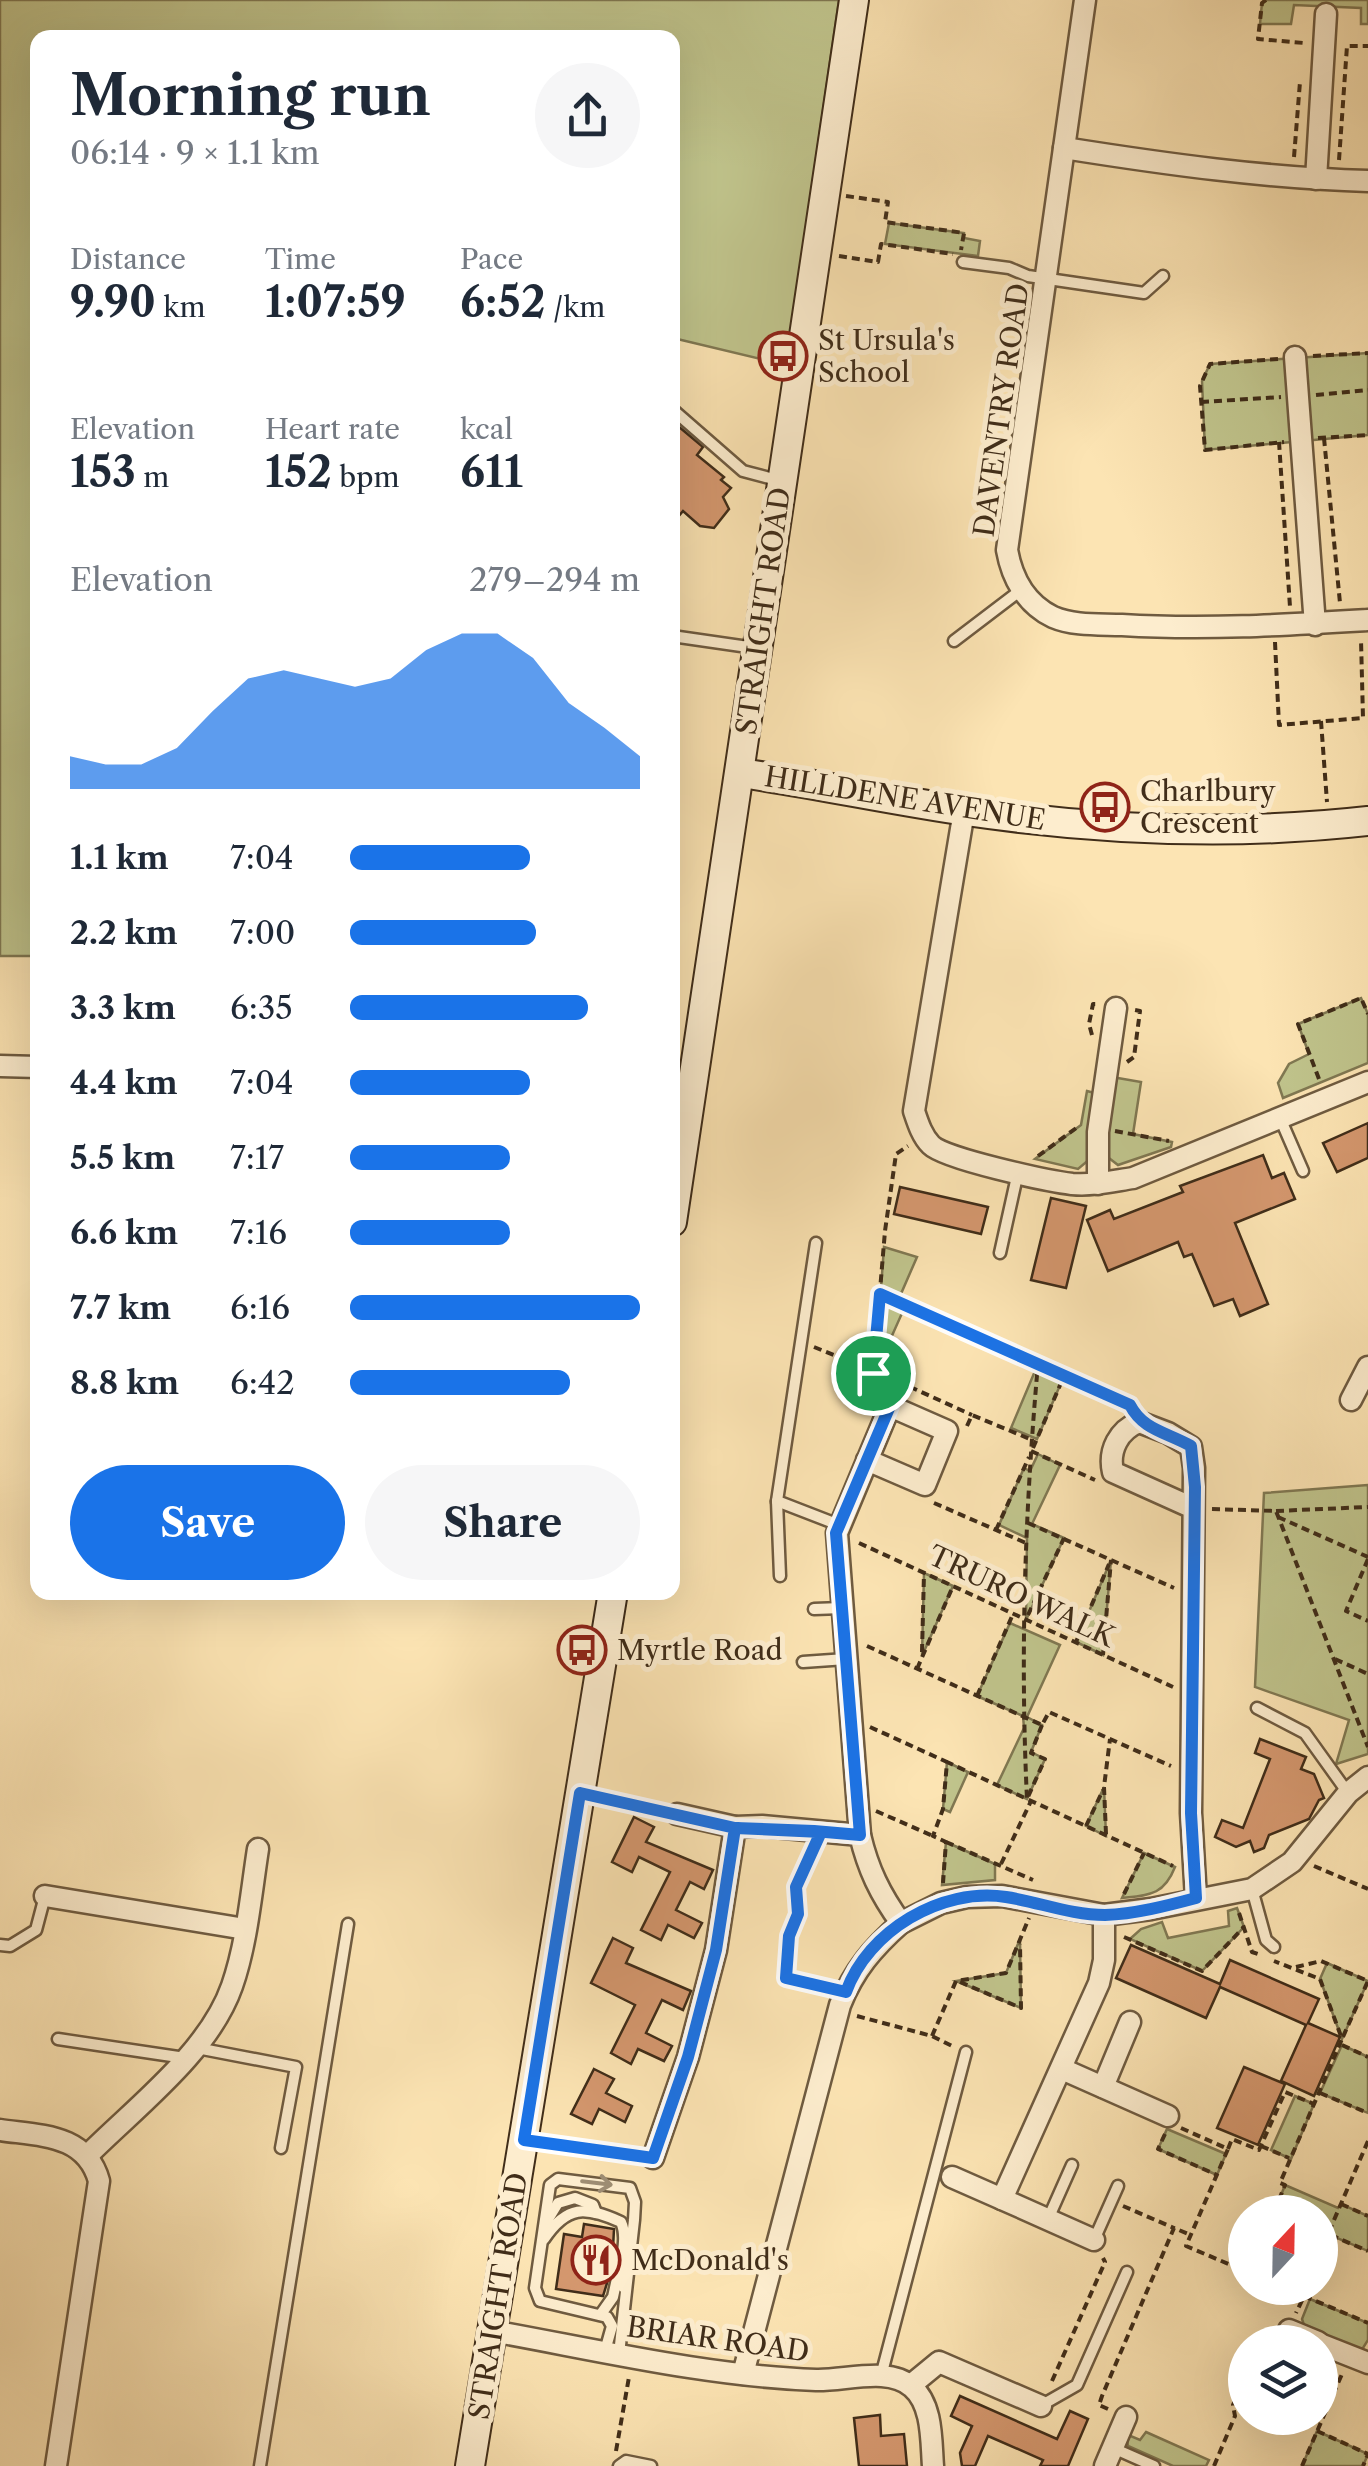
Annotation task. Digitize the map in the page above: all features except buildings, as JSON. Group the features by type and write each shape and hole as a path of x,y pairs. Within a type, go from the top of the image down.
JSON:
{"street":[{"name":"STRAIGHT ROAD","path":"680,1148 741,773 756,648 854,0"},
{"name":"DAVENTRY ROAD","path":"1021,590 1010,572 1007,550 1085,0"},
{"path":"1316,180 1326,14"},
{"path":"1064,148 1172,165 1316,180 1368,181"},
{"path":"1295,358 1316,625"},
{"path":"1021,590 1053,616 1070,622 1170,628 1357,621"},
{"name":"HILLDENE AVENUE","path":"741,773 964,811 1060,822 1161,829 1368,821"},
{"path":"964,811 914,1111 923,1135 934,1148 956,1158 1072,1184 1098,1184 1133,1178 1368,1082"},
{"path":"1098,1184 1098,1132 1116,1008"},
{"path":"0,1066 30,1067"},
{"path":"1351,1400 1368,1367"},
{"path":"867,1460 924,1485 947,1431 890,1406 867,1460 838,1529 860,1835 868,1870 880,1895 901,1923"},
{"path":"1192,1508 1113,1472 1112,1450 1124,1428 1139,1422 1191,1446 1195,1487 1192,1775 1196,1898"},
{"name":"STRAIGHT ROAD","path":"470,2466 611,1600"},
{"path":"743,2374 842,2002 851,1978 870,1950 901,1923 941,1903 1040,1894 1104,1921 1196,1898 1252,1890 1296,1858 1348,1793 1368,1777"},
{"path":"677,1814 735,1828 860,1835"},
{"path":"653,2158 688,2057 716,1950 735,1828"},
{"path":"88,2155 191,2053 232,1988 258,1849"},
{"path":"45,1896 245,1929"},
{"path":"1002,2199 1098,1983 1104,1960 1104,1921"},
{"path":"1103,2087 1130,2022"},
{"path":"1062,2069 1169,2119"},
{"path":"0,2130 73,2142 88,2155 100,2181 56,2466"},
{"path":"952,2177 1094,2240"},
{"name":"BRIAR ROAD","path":"492,2332 743,2374 821,2380 880,2376 911,2385"},
{"path":"932,2466 924,2400 911,2385 939,2362 1041,2406"},
{"path":"1109,2457 1126,2417"}],"lane":[{"path":"963,262 1144,293 1163,276"},
{"path":"680,415 733,464 749,474 782,481"},
{"path":"954,641 1021,590"},
{"path":"680,637 756,648"},
{"path":"1280,1118 1303,1171"},
{"path":"1000,1253 1018,1171"},
{"path":"780,1576 777,1501 816,1242"},
{"path":"777,1501 838,1529"},
{"path":"814,1609 842,1608"},
{"path":"803,1662 846,1659"},
{"path":"1257,1708 1305,1733 1348,1793"},
{"path":"1252,1890 1266,1940 1274,1947"},
{"path":"0,1944 10,1946 36,1930 45,1896"},
{"path":"260,2466 348,1924"},
{"path":"58,2039 296,2067 281,2148"},
{"path":"880,2376 966,2052"},
{"path":"1048,2219 1072,2166"},
{"path":"558,2178 630,2188 634,2202 619,2353 612,2326 602,2314 540,2301 534,2288 550,2185 558,2178"},
{"path":"1094,2240 1118,2186"},
{"path":"535,2279 547,2219 558,2203 576,2198 586,2200 596,2213 622,2222 625,2229 613,2297 602,2314"},
{"path":"1041,2406 1076,2385 1127,2272"},
{"path":"618,2273 624,2291"},
{"path":"1109,2457 1154,2466"},
{"path":"620,2466 626,2460 651,2466"}],"path":[{"path":"1266,0 1262,3 1258,40 1304,42"},
{"path":"1338,180 1346,46 1368,46"},
{"path":"1292,177 1300,80"},
{"path":"816,252 878,262 881,244 961,255 964,233 885,222 888,202 825,192"},
{"path":"1368,353 1210,364 1200,386 1205,450 1368,435"},
{"path":"1279,442 1283,626 1280,725 1364,718 1357,621 1324,438"},
{"path":"1321,722 1328,824"},
{"path":"1326,1099 1298,1024 1361,998 1368,1014"},
{"path":"873,1373 896,1154 923,1135"},
{"path":"880,1294 1130,1405 1139,1422"},
{"path":"801,1342 1032,1440"},
{"path":"1029,1800 1023,1716 1027,1544 1038,1364"},
{"path":"886,1376 877,1396 890,1406"},
{"path":"996,1530 1064,1376"},
{"path":"947,1431 963,1434 972,1415"},
{"path":"1032,1451 1102,1484 1113,1472"},
{"path":"924,1485 924,1499 1027,1544"},
{"path":"1192,1508 1277,1514 1368,1507"},
{"path":"1277,1514 1368,1558 1346,1611 1368,1621"},
{"path":"1277,1514 1368,1747"},
{"path":"1028,1523 1192,1596"},
{"name":"TRURO WALK","path":"838,1529 924,1573 1192,1695"},
{"path":"1026,1620 1064,1538"},
{"path":"1076,1642 1111,1560"},
{"path":"1104,1655 1111,1560"},
{"path":"922,1656 924,1573"},
{"path":"917,1669 953,1586"},
{"path":"978,1696 1013,1614"},
{"path":"844,1636 1042,1725"},
{"path":"1334,1659 1368,1674"},
{"path":"1028,1753 1049,1712 1192,1775"},
{"path":"852,1718 1194,1876"},
{"path":"1106,1836 1104,1788 1110,1739"},
{"path":"1000,1866 1044,1759 1028,1753"},
{"path":"933,1836 943,1809 946,1762"},
{"path":"1086,1826 1104,1788"},
{"path":"580,1793 677,1814"},
{"path":"858,1802 1000,1866 1040,1894 1006,1973 956,1981"},
{"path":"821,1832 796,1887 798,1914 789,1936 786,1978 966,2052"},
{"path":"941,1903 946,1842"},
{"path":"1121,1901 1144,1853"},
{"path":"1296,1858 1368,1889"},
{"path":"1104,1921 1202,1971 1244,1927 1252,1952 1320,1979 1342,2042 1368,2057"},
{"path":"956,1981 1021,2008 1020,1939"},
{"path":"1282,2195 1285,2185 1280,2183 1368,1981 1321,1960 1293,1968"},
{"path":"932,2036 956,1981"},
{"path":"1228,2264 1186,2246 1232,2140 1259,2150 1285,2092 1314,2104"},
{"path":"1320,2093 1368,2114"},
{"path":"1217,2175 1158,2149 1169,2119 1228,2148"},
{"path":"524,2140 653,2158"},
{"path":"1338,2209 1368,2142"},
{"path":"1261,2146 1291,2158"},
{"path":"1112,2201 1191,2234"},
{"path":"1340,2204 1368,2216"},
{"path":"1126,2417 1099,2405 1174,2228"},
{"path":"1338,2238 1368,2251"},
{"path":"1041,2406 1105,2262 1094,2240"},
{"path":"1325,2305 1368,2323"},
{"path":"619,2353 616,2451 620,2466"},
{"path":"1338,2395 1359,2360"},
{"path":"1214,2466 1228,2434"},
{"path":"1302,2466 1314,2435"},
{"path":"1325,2435 1368,2454 1363,2466"}],"green space":[{"path":"0,0 839,0 786,365 680,340 680,30 30,30 30,956 0,956"},
{"path":"1368,0 1368,24 1361,24 1361,8 1294,5 1291,24 1260,24 1262,3"},
{"path":"889,223 964,233 964,238 980,241 978,256 885,244"},
{"path":"1368,353 1368,435 1205,450 1202,381 1210,364"},
{"path":"1361,998 1368,1014 1368,1063 1283,1098 1278,1083 1289,1064 1309,1054 1298,1024"},
{"path":"1112,1077 1141,1082 1133,1134 1172,1142 1171,1147 1118,1165 1105,1155"},
{"path":"1087,1091 1098,1094 1091,1158 1078,1169 1035,1159 1081,1125"},
{"path":"884,1247 917,1257 900,1296 881,1288"},
{"path":"880,1301 903,1311 878,1367 874,1365"},
{"path":"1038,1364 1064,1376 1037,1439 1011,1428"},
{"path":"1038,1454 1060,1465 1032,1524 1064,1538 1026,1620 1027,1538 999,1525 1024,1468 1030,1471"},
{"path":"1368,1485 1368,1754 1336,1764 1349,1720 1255,1687 1264,1493"},
{"path":"1111,1560 1103,1655 1076,1642"},
{"path":"924,1573 953,1586 922,1656"},
{"path":"1010,1623 1060,1645 1027,1717 1042,1725 1031,1752 1045,1759 1027,1799 997,1785 1024,1728 1023,1716 977,1696"},
{"path":"947,1762 968,1772 950,1812 943,1809"},
{"path":"1104,1787 1106,1836 1086,1826"},
{"path":"946,1842 995,1864 995,1880 942,1885"},
{"path":"1144,1853 1175,1867 1171,1876 1155,1892 1122,1898"},
{"path":"1237,1908 1244,1927 1202,1971 1130,1939 1141,1929 1162,1922 1168,1938 1229,1926 1228,1911"},
{"path":"1020,1939 1021,2008 956,1981 1006,1973"},
{"path":"1327,1963 1368,1981 1342,2039 1320,1979"},
{"path":"1342,2045 1368,2057 1368,2113 1320,2093"},
{"path":"1295,2096 1314,2104 1291,2159 1271,2150"},
{"path":"1167,2129 1226,2154 1217,2175 1158,2149"},
{"path":"1285,2185 1308,2195 1281,2195"},
{"path":"1341,2204 1368,2216 1368,2251 1338,2238"},
{"path":"1308,2305 1324,2305 1368,2323 1368,2340 1363,2348 1354,2351 1338,2344 1338,2325 1304,2325 1302,2319"},
{"path":"1146,2432 1209,2460 1206,2466 1173,2466 1128,2446 1126,2434 1140,2440"},
{"path":"1315,2435 1326,2435 1368,2454 1363,2466 1302,2466"}],"place":[{"name":"St Ursula's School","path":"783,356"},
{"name":"Charlbury Crescent","path":"1105,807"},
{"name":"Myrtle Road","path":"582,1650"},
{"name":"McDonald's","path":"596,2260"}],"route":[{"path":"873,1373 880,1294 1130,1405 1139,1422 1191,1446 1195,1487 1191,1813 1196,1898 1104,1915 1002,1896 941,1903 901,1923 870,1950 846,1992 786,1978 789,1936 798,1914 796,1887 821,1832 762,1826 735,1828 580,1793 524,2140 653,2158 688,2057 716,1950 735,1828 762,1826 860,1835 836,1533 890,1406 877,1396 886,1376 873,1373"}]}
